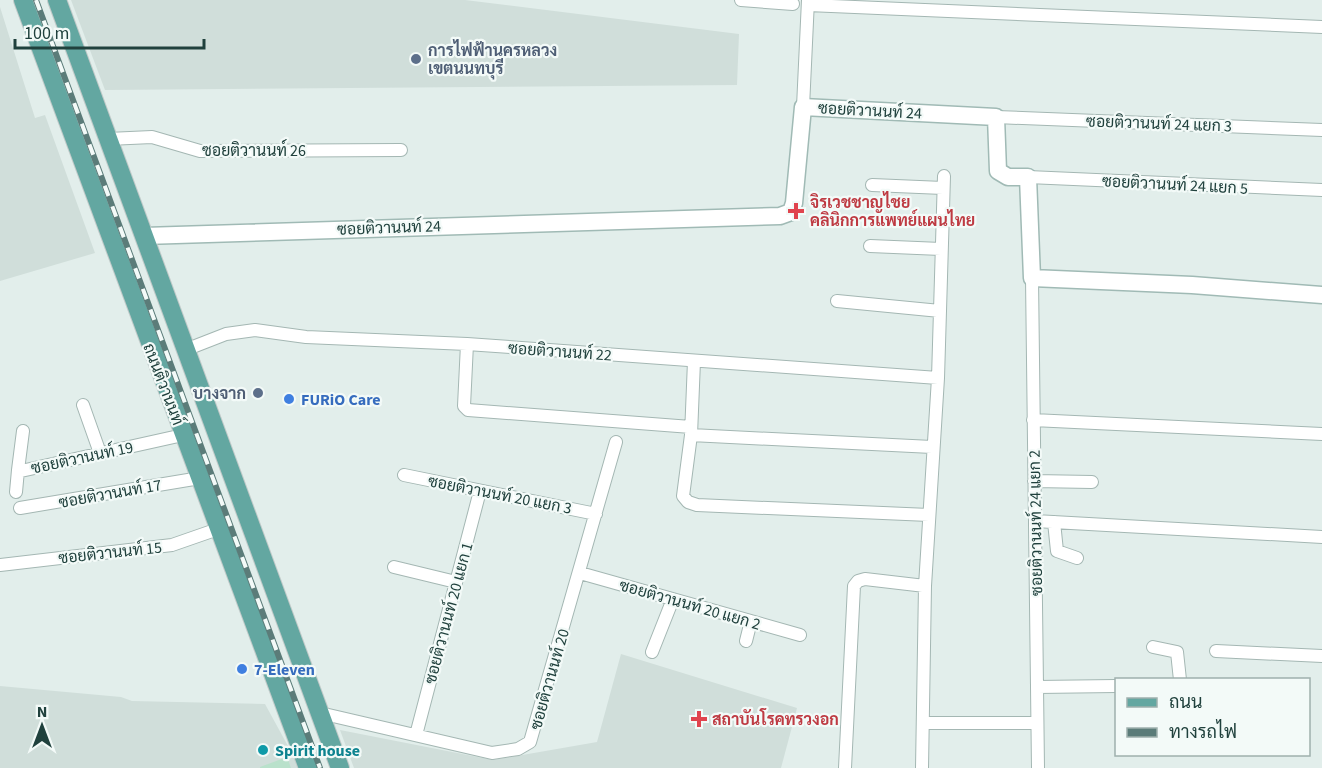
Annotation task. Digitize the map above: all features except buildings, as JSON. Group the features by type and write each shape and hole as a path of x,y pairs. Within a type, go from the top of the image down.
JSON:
{"main road":[{"name":"ถนนติวานนท์","path":"23,0 308,768"},
{"name":"ถนนติวานนท์","path":"60,8 340,768"},
{"path":"33,27 60,8"}],"street":[{"path":"741,0 793,4"},
{"path":"803,107 808,2 1322,27"},
{"name":"ซอยติวานนท์ 24","path":"144,236 780,216 790,212 794,203 803,107 996,117"},
{"path":"996,117 998,171 1008,177 1028,177 1032,278 1192,285 1322,296"},
{"name":"ซอยติวานนท์ 24 แยก 3","path":"996,117 1322,130"},
{"name":"ซอยติวานนท์ 26","path":"108,139 152,137 200,151 401,150"},
{"name":"ซอยติวานนท์ 24 แยก 5","path":"1028,177 1322,190"},
{"path":"872,185 943,182 938,378 925,586 922,768"},
{"path":"870,246 941,249"},
{"name":"ซอยติวานนท์ 24 แยก 2","path":"1032,278 1038,768"},
{"path":"837,301 940,311"},
{"name":"ซอยติวานนท์ 22","path":"185,350 226,334 255,330 306,337 466,344 938,378"},
{"path":"466,344 465,406 468,410 691,431 932,447"},
{"path":"694,361 691,431 683,496 688,502 696,505 928,515"},
{"path":"83,405 100,453"},
{"path":"1033,420 1322,434"},
{"name":"ซอยติวานนท์ 19","path":"23,431 18,470 183,435"},
{"name":"ซอยติวานนท์ 20","path":"320,713 492,753 518,749 530,742 616,442"},
{"path":"16,492 18,470"},
{"name":"ซอยติวานนท์ 20 แยก 3","path":"404,475 596,514"},
{"name":"ซอยติวานนท์ 17","path":"20,508 200,478"},
{"path":"1034,481 1092,482"},
{"name":"ซอยติวานนท์ 20 แยก 1","path":"416,735 480,491"},
{"path":"1035,521 1322,537"},
{"path":"1054,522 1057,551 1077,558"},
{"name":"ซอยติวานนท์ 15","path":"0,565 172,545 218,529"},
{"path":"394,567 456,582"},
{"name":"ซอยติวานนท์ 20 แยก 2","path":"580,573 800,634"},
{"path":"845,768 854,586 858,581 865,579 925,586"},
{"path":"652,652 673,599"},
{"path":"746,641 751,621"},
{"path":"1153,647 1177,652 1180,678"},
{"path":"1216,651 1322,656"},
{"path":"1037,687 1115,686"},
{"path":"924,723 1036,723"}],"shaded area":[{"name":"การไฟฟ้านครหลวง เขตนนทบุรี","path":"71,0 465,0 739,34 737,85 105,90"},
{"path":"0,7 35,118 45,115 95,253 0,281"},
{"name":"สถาบันโรคทรวงอก","path":"621,654 797,708 781,768 354,768 340,730 493,760 597,742"},
{"path":"0,686 121,697 132,701 265,704 300,768 0,768"}],"green space":[{"path":"287,757 291,768 260,768 260,767"}],"railway":[{"path":"36,0 320,768"}],"place":[{"name":"การไฟฟ้านครหลวง เขตนนทบุรี","path":"416,59"},
{"name":"จิรเวชชาญไชย คลินิกการแพทย์แผนไทย","path":"796,211"},
{"name":"บางจาก","path":"258,393"},
{"name":"FURiO Care","path":"289,399"},
{"name":"7-Eleven","path":"242,669"},
{"name":"สถาบันโรคทรวงอก","path":"699,719"},
{"name":"Spirit house","path":"263,750"}]}
